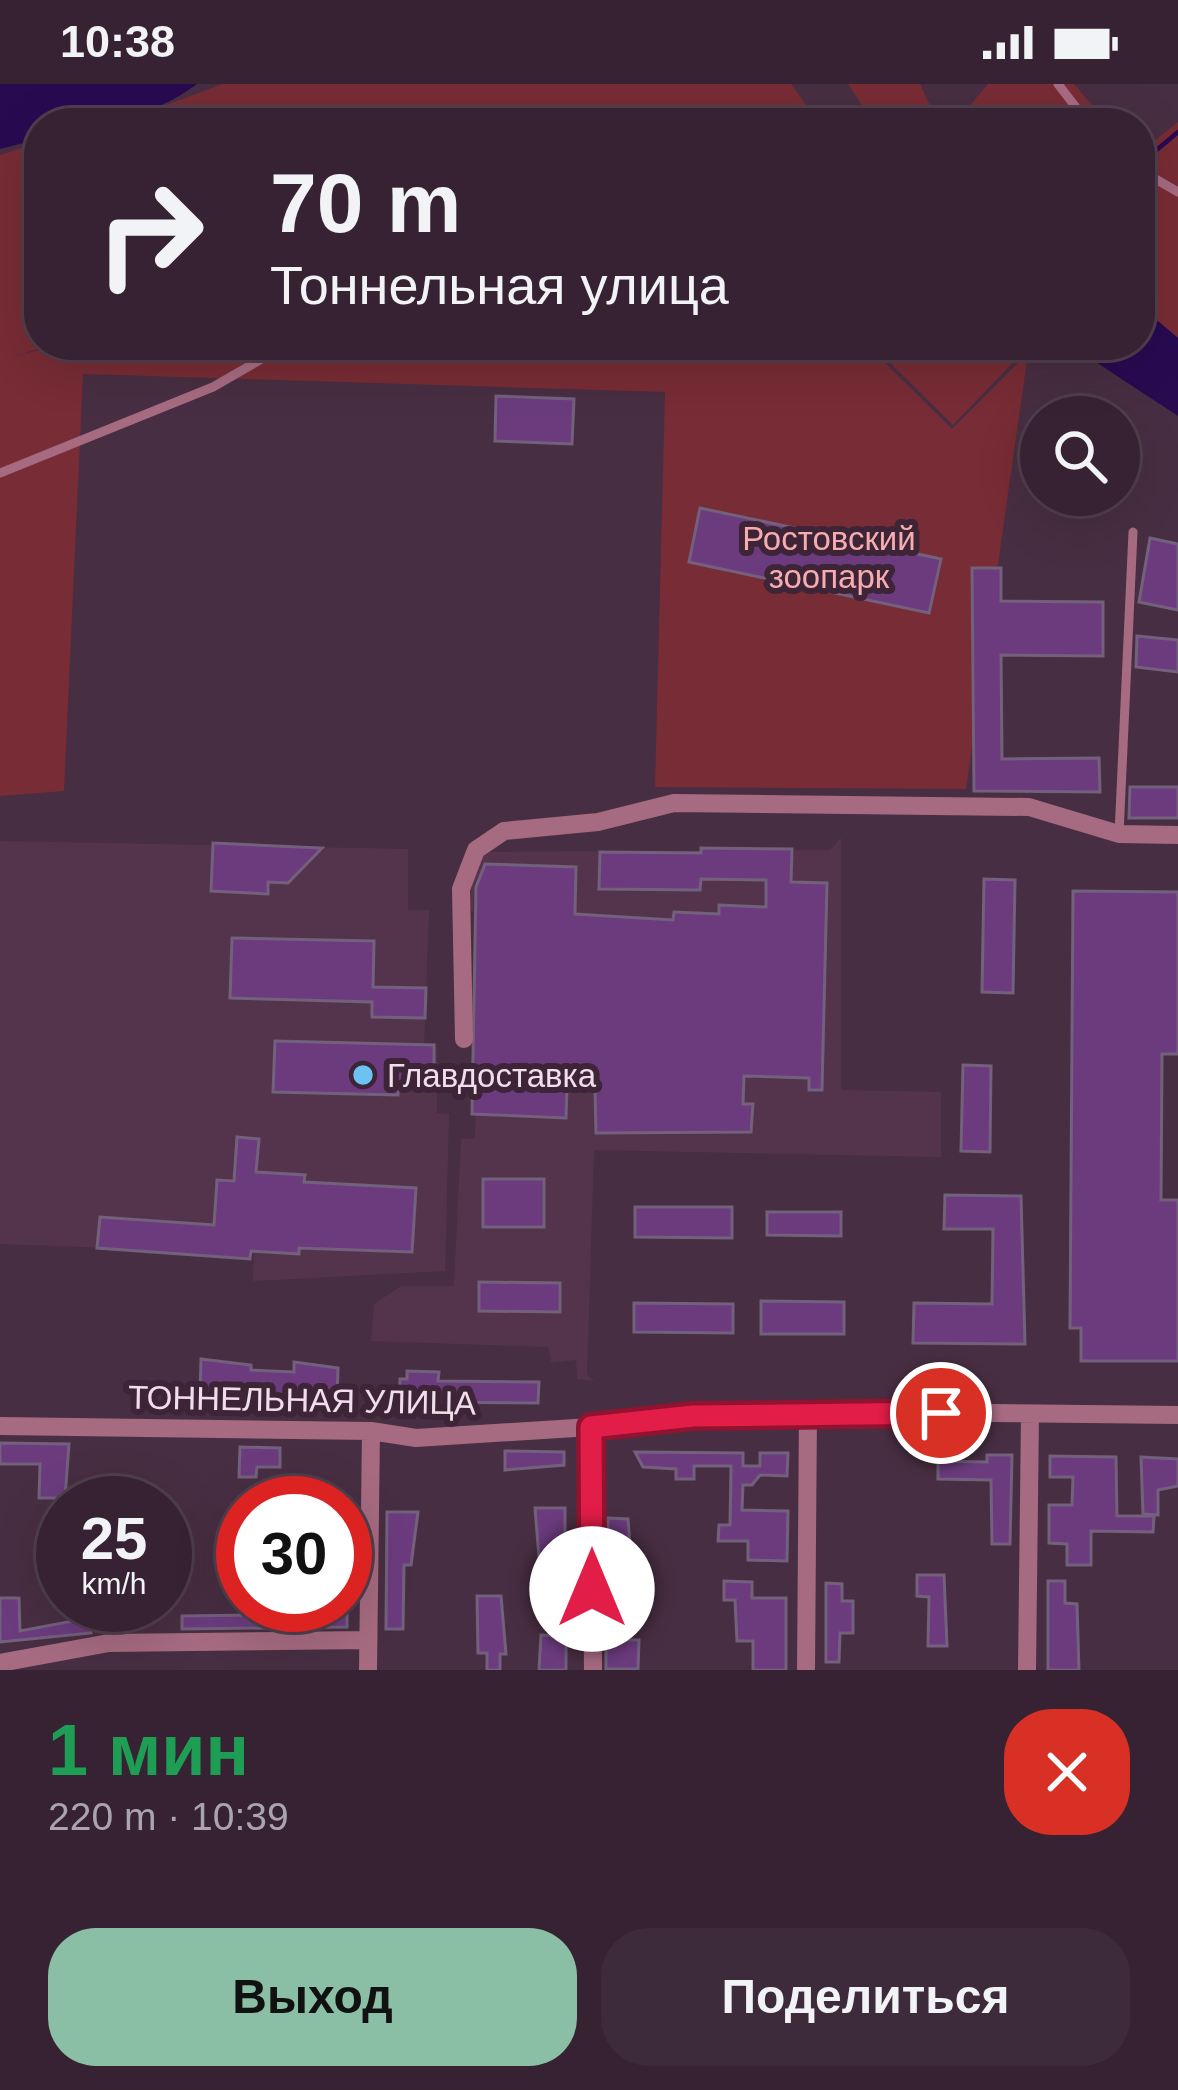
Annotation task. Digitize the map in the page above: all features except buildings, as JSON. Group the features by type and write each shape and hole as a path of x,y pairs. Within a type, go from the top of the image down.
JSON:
{"street":[{"path":"464,1039 461,889 476,850 504,831 598,822 674,803 1029,807 1119,834 1178,835"},
{"path":"806,1670 808,1411"},
{"name":"ТОННЕЛЬНАЯ УЛИЦА","path":"0,1426 371,1431 416,1438 808,1411 1178,1415"},
{"path":"1027,1670 1030,1414"},
{"path":"591,1427 593,1670"},
{"path":"368,1670 371,1431"},
{"path":"0,1663 109,1643 368,1640"}],"lane":[{"path":"1058,84 1076,108"},
{"path":"0,473 213,387 260,360"},
{"path":"1119,834 1133,532"}],"shaded area":[{"path":"0,84 197,84 153,108 24,108 24,143 0,149"},
{"path":"1155,319 1178,338 1178,416 1093,360 1155,360"},
{"path":"841,838 841,1090 941,1092 941,1157 594,1150 587,1374 594,1381 577,1379 576,1360 551,1363 548,1347 371,1341 374,1304 401,1286 454,1286 461,1139 475,1138 480,967 478,913 469,910 474,852 830,850"},
{"path":"0,841 408,849 408,910 429,910 424,1047 437,1047 437,1113 449,1114 445,1271 253,1281 254,1253 0,1244"}],"green space":[{"path":"223,84 791,84 808,108 152,108"},
{"path":"848,84 920,84 931,108 864,108"},
{"path":"988,84 1074,84 1094,108 968,108"},
{"path":"1178,122 1178,338 1155,319 1155,140"},
{"name":"Ростовский зоопарк","path":"24,147 24,353 13,357 24,354 24,360 882,360 952,429 1021,360 1027,360 966,789 655,787 665,392 83,374 64,791 0,796 0,155"},
{"path":"887,360 1015,360 953,425"}],"waterway":[{"path":"1155,151 1178,132"}],"place":[{"name":"Главдоставка","path":"363,1075"}],"route":[{"path":"592,1589 591,1427 654,1418 808,1411 941,1413"}]}
